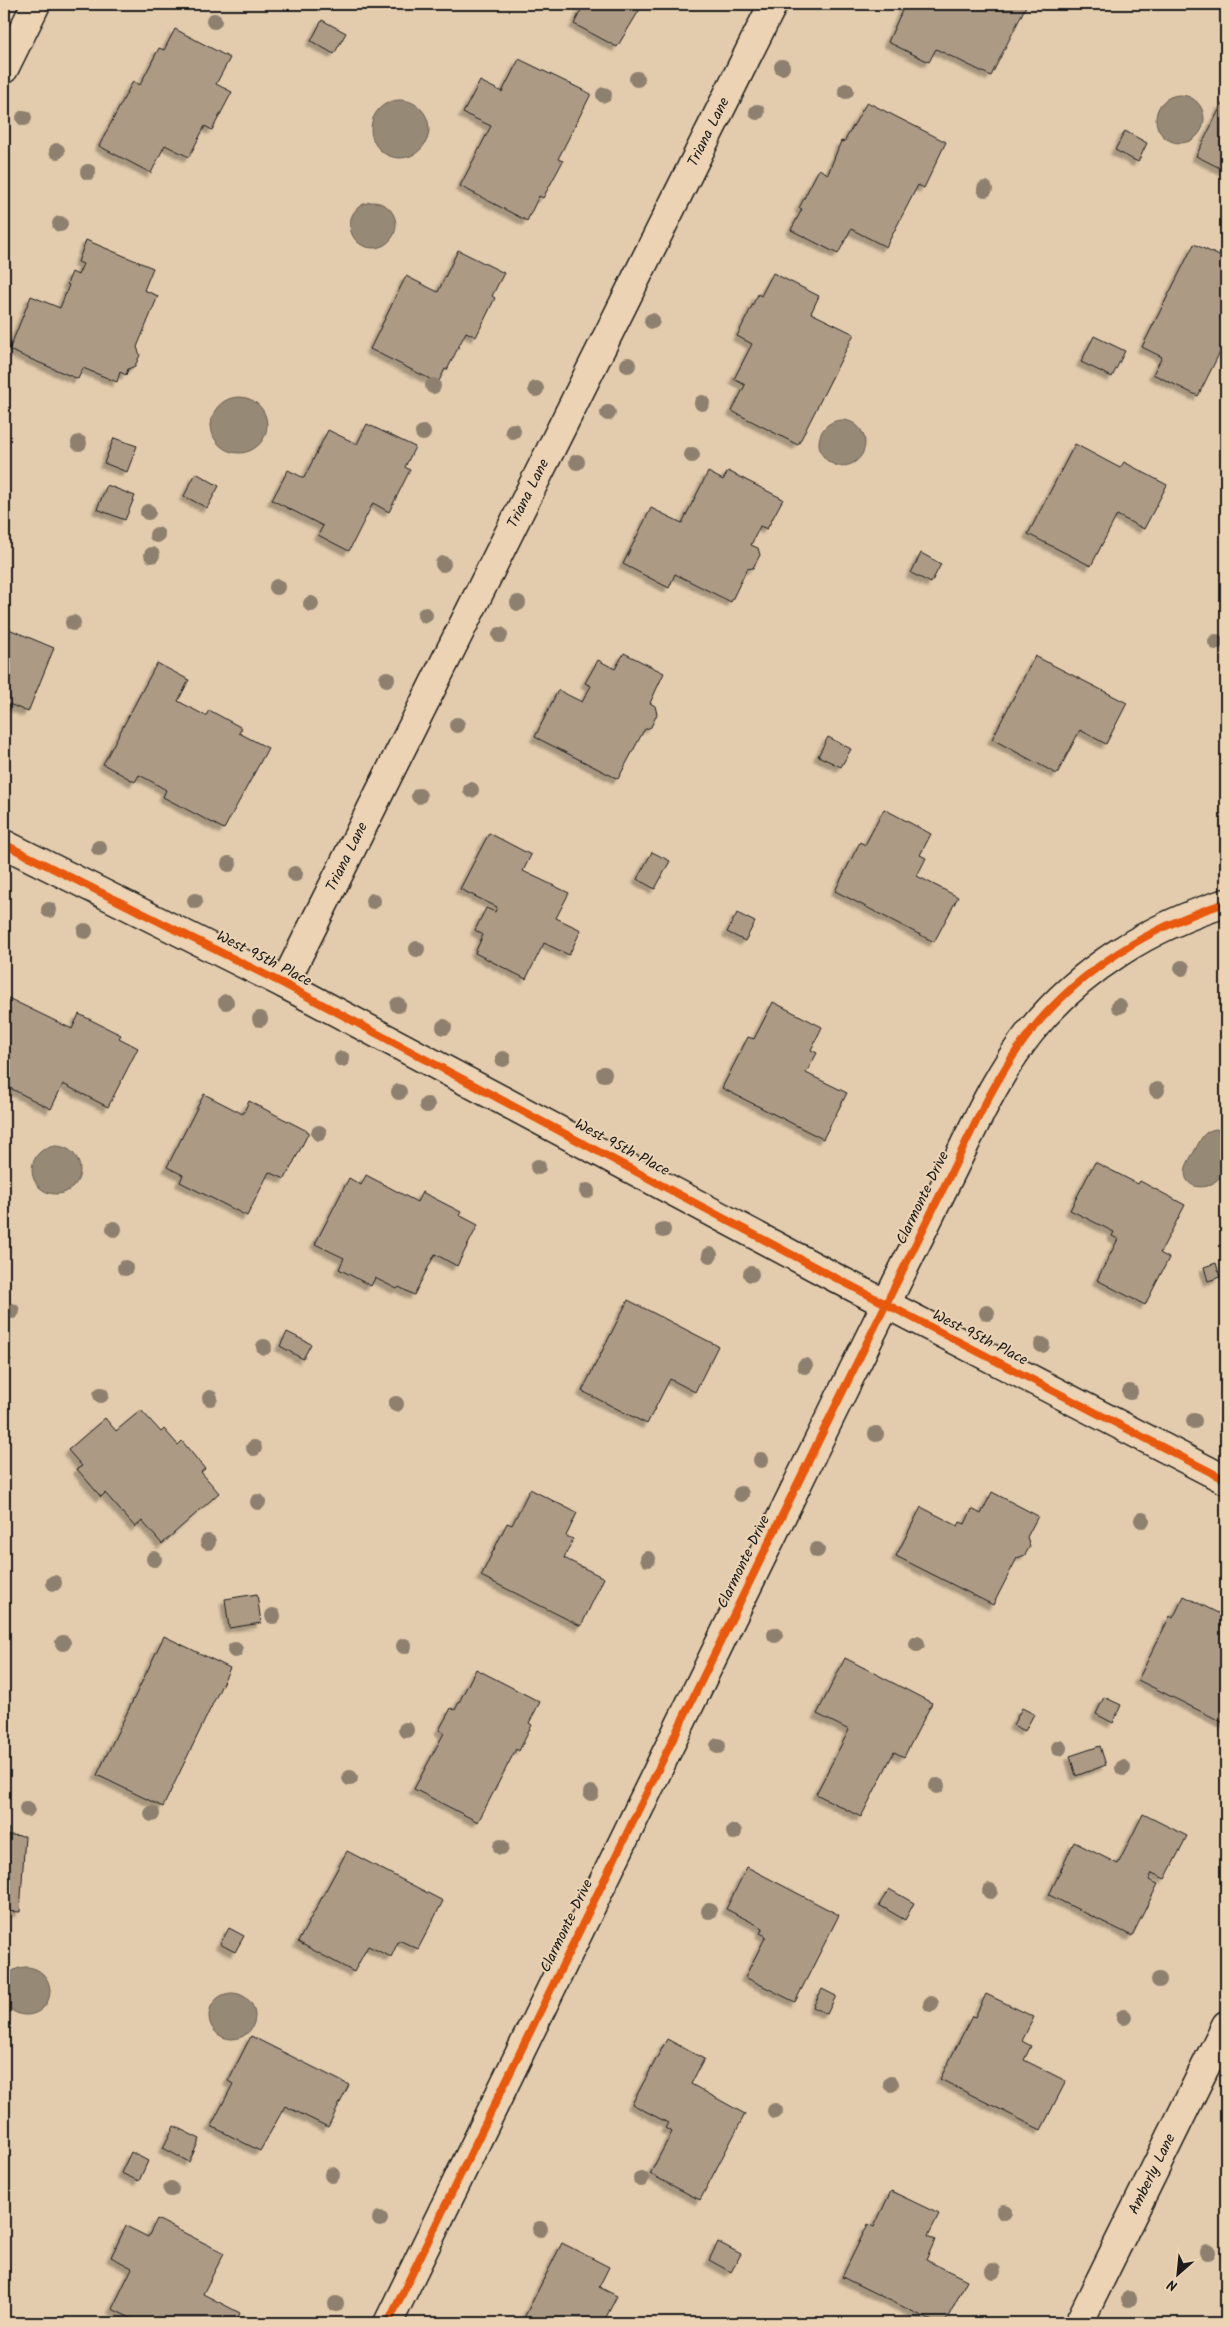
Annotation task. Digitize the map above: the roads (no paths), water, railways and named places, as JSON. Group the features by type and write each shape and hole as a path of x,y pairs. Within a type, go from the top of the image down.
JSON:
{"street":[{"path":"4,69 36,4"},
{"name":"Triana Lane","path":"284,984 773,4"},
{"name":"West 95th Place","path":"4,844 284,984 886,1304 1226,1480"},
{"name":"Clarmonte Drive","path":"388,2323 886,1304 988,1098 1010,1058 1035,1026 1074,987 1106,961 1141,938 1179,920 1226,903"},
{"name":"Amberly Lane","path":"1079,2323 1226,2025"}]}
